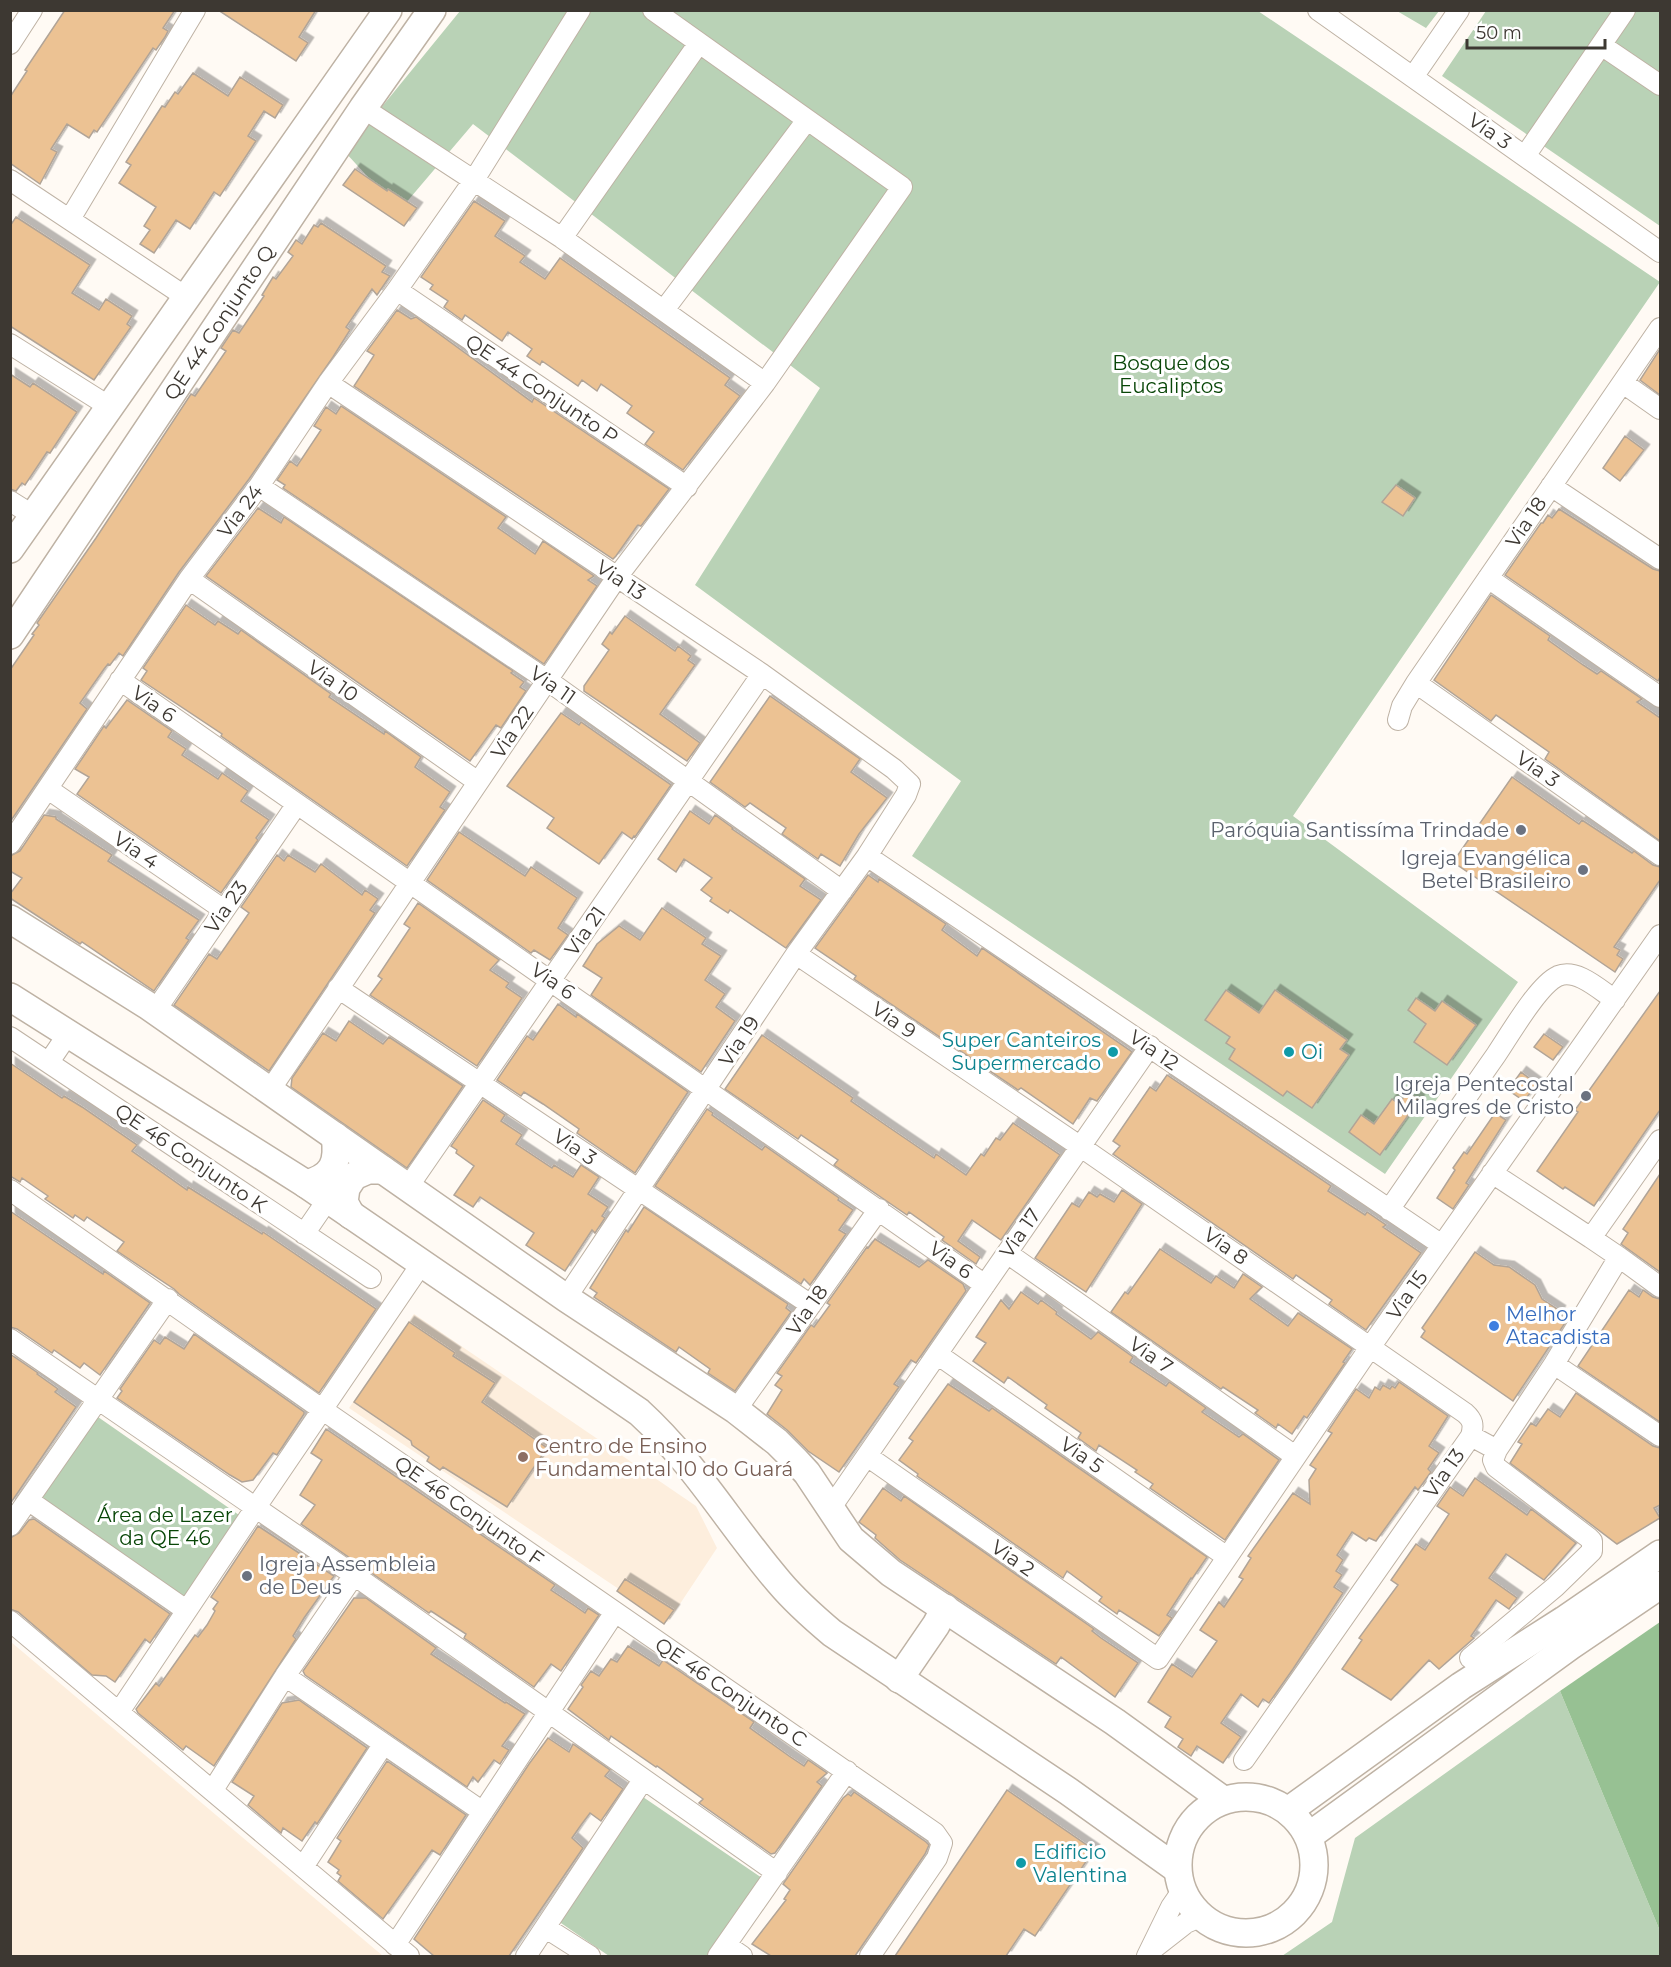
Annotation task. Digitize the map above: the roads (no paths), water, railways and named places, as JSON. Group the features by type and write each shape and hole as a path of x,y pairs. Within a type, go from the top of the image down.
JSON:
{"street":[{"path":"10,44 32,10"},
{"path":"70,219 195,10"},
{"name":"QE 44 Conjunto Q","path":"10,549 388,10"},
{"name":"QE 44 Conjunto Q","path":"10,635 363,108 432,10"},
{"name":"Via 24","path":"10,844 189,579 259,486 328,383 474,180 580,10"},
{"path":"653,10 807,120 664,310"},
{"name":"Via 3","path":"1318,10 1660,252"},
{"path":"1413,77 1459,10"},
{"path":"1525,156 1625,10"},
{"path":"562,238 699,43"},
{"path":"1601,45 1660,85"},
{"path":"363,108 562,238 765,384"},
{"name":"Via 22","path":"270,1090 617,577 765,384 902,187 807,120"},
{"path":"10,180 186,297"},
{"name":"QE 44 Conjunto P","path":"397,290 687,487"},
{"name":"Via 18","path":"1398,720 1402,706 1416,683 1660,328"},
{"path":"10,344 110,407"},
{"name":"Via 13","path":"328,383 762,674 894,769 910,784"},
{"path":"1623,383 1660,409"},
{"name":"Via 11","path":"259,486 547,680 842,891"},
{"path":"1551,486 1660,559"},
{"path":"10,501 34,516"},
{"path":"1488,578 1660,697"},
{"name":"Via 10","path":"189,579 478,782"},
{"name":"Via 21","path":"408,1187 762,674"},
{"name":"Via 6","path":"120,680 985,1285"},
{"name":"Via 3","path":"1416,683 1660,855"},
{"name":"Via 19","path":"566,1298 796,954 867,856 906,795 910,784"},
{"name":"Via 4","path":"48,789 224,910"},
{"name":"Via 23","path":"155,1011 297,804"},
{"name":"Via 12","path":"867,856 1442,1245"},
{"path":"10,919 155,1011 566,1298 736,1410 777,1442 796,1461 807,1473 851,1539 871,1557 891,1573 1115,1722 1223,1800"},
{"name":"Via 15","path":"1158,1659 1371,1346 1660,934"},
{"name":"Via 9","path":"796,954 1080,1147"},
{"path":"1389,1210 1520,1019 1548,982 1567,974 1577,976 1615,1000"},
{"name":"Via 3","path":"338,988 811,1305"},
{"path":"10,997 317,1191 639,1412 665,1436 780,1584 806,1611 832,1633 1068,1791 1180,1880 1202,1916 1215,1926 1237,1933 1260,1932 1281,1924 1298,1909 1310,1889 1314,1867 1310,1836 1288,1811 1264,1798 1243,1796 1223,1800 1204,1811 1189,1827 1180,1847 1180,1880 1171,1907 1149,1954"},
{"path":"49,1062 68,1034"},
{"name":"QE 46 Conjunto K","path":"10,1037 371,1278"},
{"name":"Via 17","path":"830,1509 1150,1046"},
{"path":"304,1234 318,1181 329,1174 335,1163 337,1150 335,1136"},
{"path":"1591,1238 1660,1140"},
{"name":"Via 8","path":"1080,1147 1371,1346 1471,1419 1473,1426 1471,1436"},
{"path":"351,1215 344,1202 346,1188 354,1176 368,1170 383,1170"},
{"path":"1492,1173 1591,1238 1660,1287"},
{"name":"QE 46 Conjunto F","path":"10,1190 615,1612"},
{"name":"Via 18","path":"736,1410 879,1209"},
{"name":"Via 7","path":"1007,1253 1295,1456"},
{"name":"Via 13","path":"1244,1760 1471,1436 1497,1450 1554,1364 1619,1257"},
{"path":"119,1712 423,1263"},
{"path":"10,1526 168,1299"},
{"path":"10,1339 354,1575 777,1873"},
{"name":"Via 5","path":"937,1354 1227,1557"},
{"path":"1554,1364 1660,1436"},
{"path":"1470,1658 1555,1587 1592,1551 1592,1541 1589,1538 1496,1467 1493,1460 1497,1450"},
{"name":"Via 2","path":"867,1456 1158,1659"},
{"path":"28,1500 186,1610"},
{"path":"1288,1811 1461,1686 1564,1620 1660,1554"},
{"path":"213,1790 285,1676 354,1575"},
{"path":"1310,1836 1570,1646 1660,1585"},
{"path":"899,1679 945,1608"},
{"path":"10,1621 402,1951 483,1812 615,1612"},
{"name":"QE 46 Conjunto C","path":"615,1612 935,1833 942,1844 933,1865 870,1956"},
{"path":"285,1676 483,1812"},
{"path":"303,1867 383,1745"},
{"path":"742,1956 722,1951 847,1771"},
{"path":"526,1956 643,1780"},
{"path":"1149,1954 1186,1923 1202,1916"},
{"path":"546,1928 590,1956"}],"place":[{"name":"Paróquia Santissíma Trindade","path":"1521,830"},
{"name":"Igreja Evangélica Betel Brasileiro","path":"1583,870"},
{"name":"Super Canteiros Supermercado","path":"1113,1052"},
{"name":"Oi","path":"1289,1052"},
{"name":"Igreja Pentecostal Milagres de Cristo","path":"1586,1096"},
{"name":"Melhor Atacadista","path":"1494,1326"},
{"name":"Centro de Ensino Fundamental 10 do Guará","path":"523,1457"},
{"name":"Igreja Assembleia de Deus","path":"247,1576"},
{"name":"Edificio Valentina","path":"1021,1863"}],"park label":[{"name":"Bosque dos Eucaliptos","path":"1171,374"},
{"name":"Área de Lazer da QE 46","path":"165,1526"}]}
